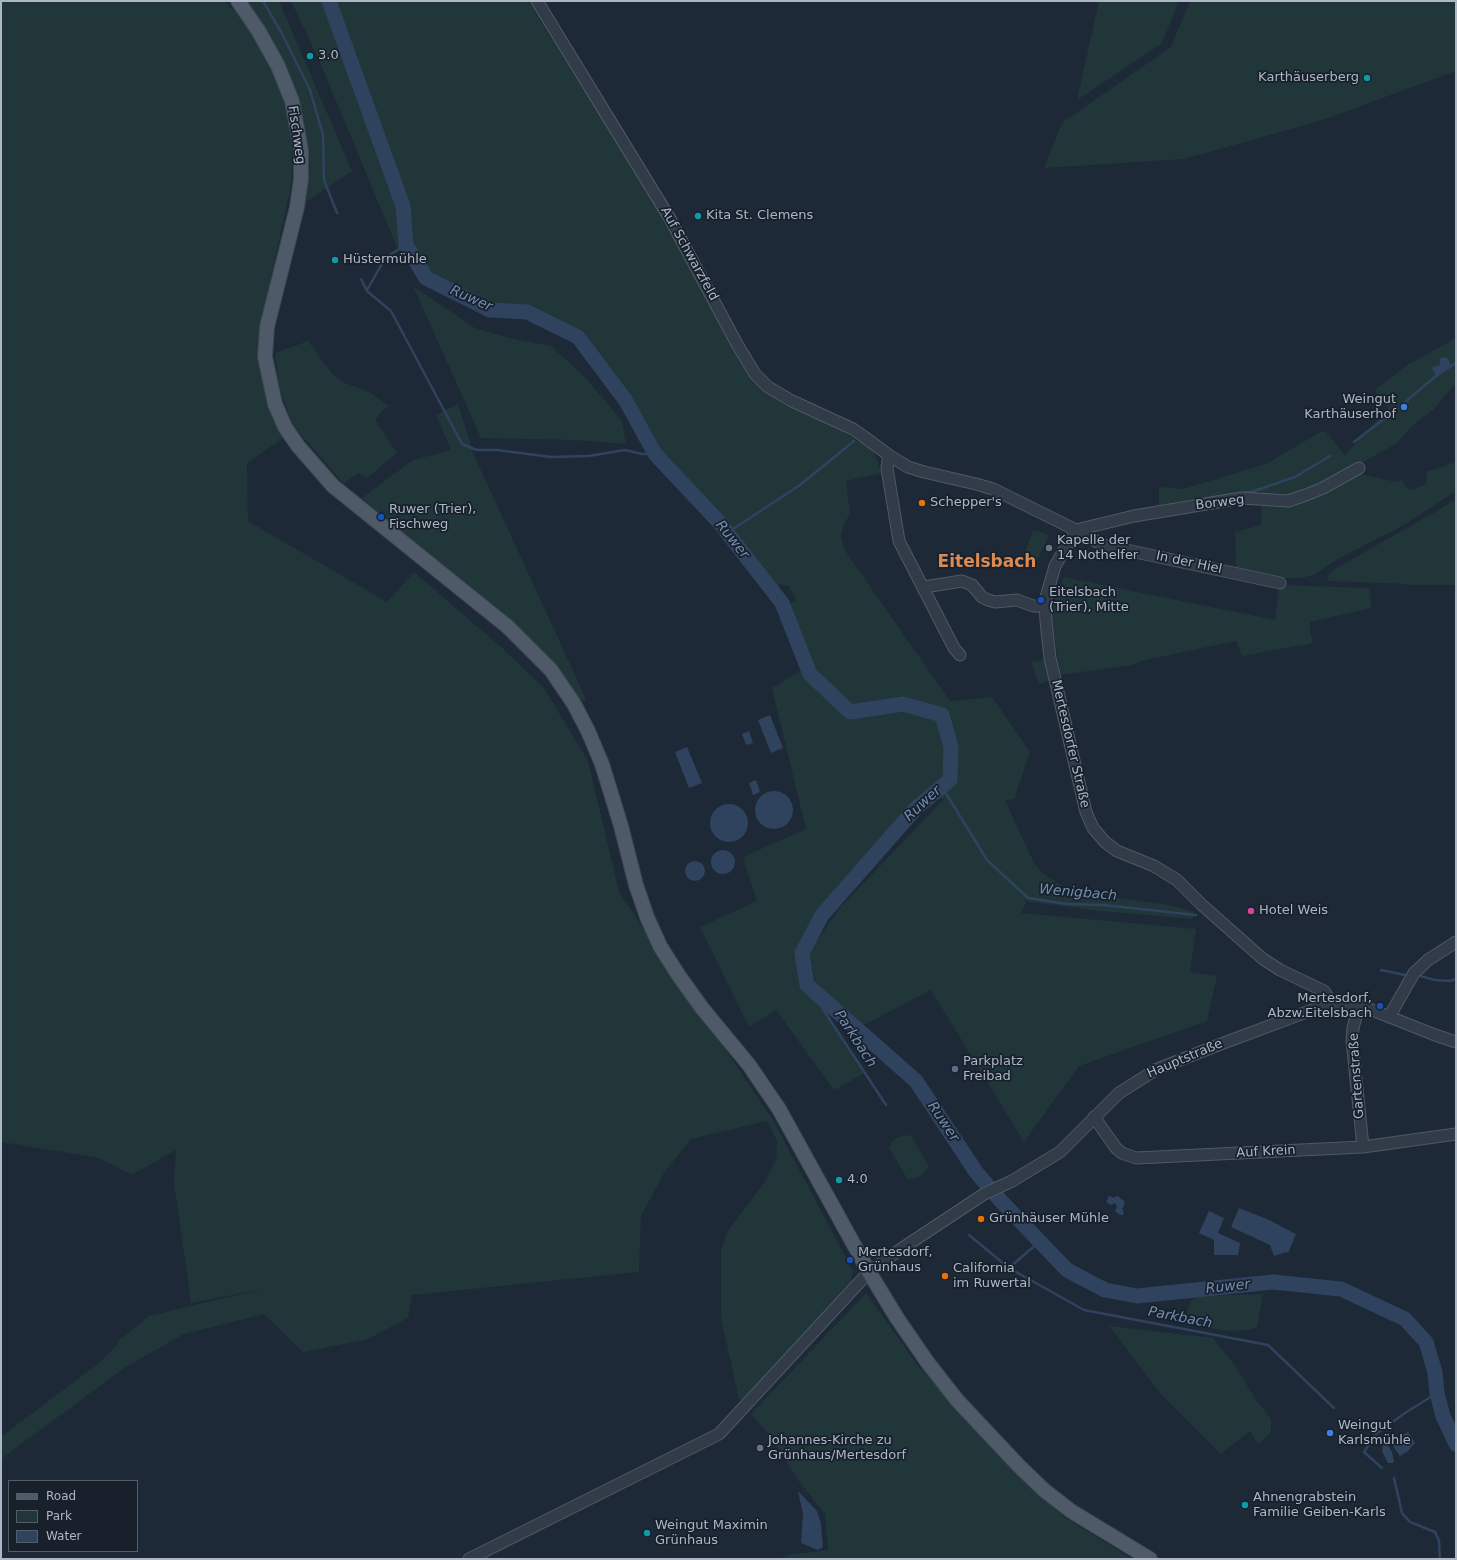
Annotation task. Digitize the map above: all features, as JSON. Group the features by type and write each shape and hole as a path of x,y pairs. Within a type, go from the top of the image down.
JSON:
{"main road":[{"name":"Fischweg","path":"238,1 258,30 278,66 292,101 301,150 301,179 297,207 273,303 268,327 265,357 275,404 285,427 298,446 333,486 508,627 551,670 574,704 588,731 602,764 621,826 636,885 647,917 660,946 702,1008 749,1065 779,1109 869,1272 897,1318 928,1363 972,1417 1044,1490 1071,1511 1150,1559"}],"street":[{"name":"Auf Schwarzfeld","path":"537,1 669,217 737,344 755,374 768,387 777,393 853,429 900,463 920,471 988,488 1076,530"},
{"path":"890,456 888,460 888,472 899,540 954,648 960,655"},
{"name":"Borweg","path":"1076,530 1134,516 1242,498 1288,501 1324,488 1359,468"},
{"name":"In der Hiel","path":"1076,530 1103,544 1280,583"},
{"name":"Mertesdorfer Straße","path":"1076,530 1054,566 1045,606 1050,658 1083,802 1093,828 1105,842 1117,851 1154,866 1170,875 1187,888 1202,905 1269,963 1324,991 1331,1005"},
{"path":"924,587 962,581 972,585 982,597 988,600 995,602 1016,600 1033,606 1045,606"},
{"path":"1390,1017 1414,972 1428,960 1456,942"},
{"name":"Hauptstraße","path":"469,1559 719,1434 869,1272 984,1194 1060,1152 1119,1094 1157,1070 1221,1044 1318,1008 1341,1004 1359,1006 1456,1042"},
{"name":"Gartenstraße","path":"1359,1006 1353,1028 1352,1040 1363,1148"},
{"name":"Auf Krein","path":"1094,1117 1116,1148 1122,1153 1136,1158 1363,1148 1456,1134"}],"green space":[{"path":"1,1 224,1 239,15 257,40 279,83 289,121 293,154 291,186 268,291 261,335 289,434 247,463 248,521 387,602 414,572 501,647 544,688 588,761 619,892 773,1120 853,1271 851,1283 745,1399 739,1399 721,1318 721,1249 728,1231 764,1183 776,1160 777,1141 767,1121 691,1139 664,1173 641,1216 639,1272 412,1295 408,1318 368,1339 303,1352 264,1314 184,1334 124,1368 1,1459 1,1437 98,1364 118,1344 116,1343 149,1316 263,1289 191,1303 174,1182 176,1150 132,1175 99,1158 1,1142"},
{"path":"247,1 279,1 352,171 306,202 310,166 302,112 289,78 265,31"},
{"path":"291,1 528,1 662,215 745,366 757,384 785,404 832,425 873,450 882,473 846,481 850,514 844,524 841,536 844,549 950,701 992,697 1030,752 1014,799 1005,800 1033,861 1041,872 1071,892 1169,905 1194,912 1193,919 1101,911 1030,902 1024,899 1026,903 1021,913 1196,929 1190,972 1217,976 1207,1021 1079,1066 1024,1142 931,990 860,1027 816,986 809,952 840,908 944,799 930,796 916,808 822,915 802,953 807,985 865,1073 834,1090 776,1010 749,1027 700,927 757,901 743,857 806,829 772,688 807,667 784,607 796,600 789,586 779,584 773,591 727,532 655,454 626,401 578,337 527,312 490,310 426,278 407,245 398,250 319,60"},
{"path":"1099,1 1179,1 1162,43 1077,100"},
{"path":"1190,1 1456,1 1456,71 1323,120 1184,159 1044,168 1062,123 1171,47"},
{"path":"413,286 475,328 509,338 551,346 584,376 622,421 626,444 574,440 481,438"},
{"path":"1456,338 1456,383 1433,410 1415,423 1396,444 1328,481 1292,495 1259,493 1245,494 1159,508 1159,487 1183,489 1266,464 1322,431 1326,432 1345,455 1388,408 1375,390 1407,365"},
{"path":"308,341 333,375 345,383 370,392 389,406 382,411 375,420 397,453 367,478 358,473 344,484 292,424 279,386 275,353"},
{"path":"458,404 474,455 586,699 585,702 575,695 462,586 362,498 413,460 451,450 436,415"},
{"path":"1456,462 1456,491 1404,525 1336,560 1314,575 1301,578 1280,578 1236,567 1235,532 1261,525 1262,504 1345,481 1361,474 1396,482 1402,480 1407,489 1412,490 1426,484 1426,472"},
{"path":"1456,499 1456,585 1406,585 1407,584 1329,581 1327,576 1333,570"},
{"path":"1033,530 1049,535 1036,563 1022,560"},
{"path":"1064,577 1275,620 1279,585 1370,588 1371,608 1310,622 1313,643 1242,656 1236,641 1141,661 1133,665 1060,675 1051,610"},
{"path":"1045,660 1049,681 1039,684 1031,662"},
{"path":"905,1135 911,1136 929,1166 921,1176 908,1180 889,1148 891,1142"},
{"path":"866,1293 919,1367 1033,1488 1064,1517 1132,1559 780,1559 787,1555 828,1550 825,1514 800,1483 771,1437 751,1414"},
{"path":"1263,1294 1257,1327 1248,1330 1226,1331 1191,1324 1188,1317 1187,1312 1191,1301 1200,1296"},
{"path":"1109,1326 1213,1338 1236,1367 1256,1400 1271,1419 1271,1432 1258,1444 1250,1431 1221,1454 1160,1393"}],"water":[{"path":"1443,357 1448,358 1451,366 1436,376 1432,369 1433,367 1440,365 1440,359"},
{"path":"770,715 783,748 771,753 758,720"},
{"path":"749,731 753,743 746,745 742,734"},
{"path":"687,747 702,783 689,788 675,752"},
{"path":"756,780 760,792 753,795 749,783"},
{"path":"770,791 778,791 788,796 792,803 792,817 788,824 778,829 770,829 760,824 758,821 755,814 755,806 760,796 763,794"},
{"path":"725,804 733,804 743,809 747,816 747,830 743,837 733,842 725,842 715,837 713,834 710,827 710,819 715,809 718,807"},
{"path":"723,850 732,853 735,862 732,871 723,874 714,871 711,862 714,853"},
{"path":"695,861 702,864 705,871 702,878 695,881 688,878 685,871 688,864"},
{"path":"1109,1196 1114,1198 1116,1196 1119,1197 1124,1201 1125,1203 1122,1209 1124,1212 1123,1215 1120,1215 1115,1211 1117,1207 1115,1203 1111,1205 1106,1202"},
{"path":"1239,1208 1267,1219 1296,1234 1288,1253 1286,1252 1274,1256 1270,1245 1231,1227"},
{"path":"1209,1211 1224,1218 1218,1233 1240,1243 1238,1255 1214,1255 1214,1240 1199,1233"},
{"path":"1408,1432 1415,1443 1407,1452 1400,1456 1391,1443 1393,1440"},
{"path":"1386,1443 1392,1452 1394,1462 1392,1463 1388,1463 1382,1451 1383,1444"},
{"path":"798,1491 817,1511 821,1524 823,1547 818,1550 801,1543 803,1514"}],"waterway":[{"path":"263,1 281,32 310,90 323,135 324,180 337,213"},
{"name":"Ruwer","path":"329,1 403,206 406,245 426,278 490,310 527,312 578,337 626,401 655,454 719,522 782,603 810,674 850,712 903,704 942,715 951,747 950,780 916,808 822,915 802,953 807,985 916,1081 976,1172 1001,1201 1067,1270 1105,1290 1137,1296 1273,1282 1341,1289 1405,1319 1426,1342 1435,1372 1437,1393 1443,1416 1456,1444"},
{"path":"367,290 386,257 406,245"},
{"path":"361,279 367,291 391,311 462,444 477,450 497,450 551,457 589,456 625,450 642,454 655,454"},
{"path":"1354,442 1397,409 1436,376 1456,363"},
{"path":"727,533 800,485 854,441"},
{"path":"1243,493 1254,491 1295,477 1330,456"},
{"path":"1195,500 1232,494"},
{"name":"Wenigbach","path":"942,787 987,860 1028,898 1067,904 1103,905 1196,915"},
{"name":"Wenigbach","path":"1381,970 1405,975"},
{"name":"Wenigbach","path":"1420,976 1435,980 1450,981 1456,979"},
{"name":"Parkbach","path":"807,985 886,1105"},
{"name":"Parkbach","path":"969,1235 1009,1268 1084,1310 1268,1345 1334,1408"},
{"name":"Parkbach","path":"1009,1268 1039,1242"},
{"name":"Parkbach","path":"1382,1468 1364,1452 1376,1434 1405,1413 1437,1393"},
{"name":"Parkbach","path":"1394,1478 1402,1513 1410,1522 1435,1532 1439,1541 1440,1559"}],"place":[{"name":"3.0","path":"310,56"},
{"name":"Karthäuserberg","path":"1367,78"},
{"name":"Kita St. Clemens","path":"698,216"},
{"name":"Hüstermühle","path":"335,260"},
{"name":"Weingut Karthäuserhof","path":"1404,407"},
{"name":"Schepper's","path":"922,503"},
{"name":"Ruwer (Trier), Fischweg","path":"381,517"},
{"name":"Kapelle der 14 Nothelfer","path":"1049,548"},
{"name":"Eitelsbach (Trier), Mitte","path":"1041,600"},
{"name":"Hotel Weis","path":"1251,911"},
{"name":"Mertesdorf, Abzw.Eitelsbach","path":"1380,1006"},
{"name":"Parkplatz Freibad","path":"955,1069"},
{"name":"4.0","path":"839,1180"},
{"name":"Grünhäuser Mühle","path":"981,1219"},
{"name":"Mertesdorf, Grünhaus","path":"850,1260"},
{"name":"California im Ruwertal","path":"945,1276"},
{"name":"Weingut Karlsmühle","path":"1330,1433"},
{"name":"Johannes-Kirche zu Grünhaus/Mertesdorf","path":"760,1448"},
{"name":"Ahnengrabstein Familie Geiben-Karls","path":"1245,1505"},
{"name":"Weingut Maximin Grünhaus","path":"647,1533"}],"district":[{"name":"Eitelsbach","path":"987,563"}]}
